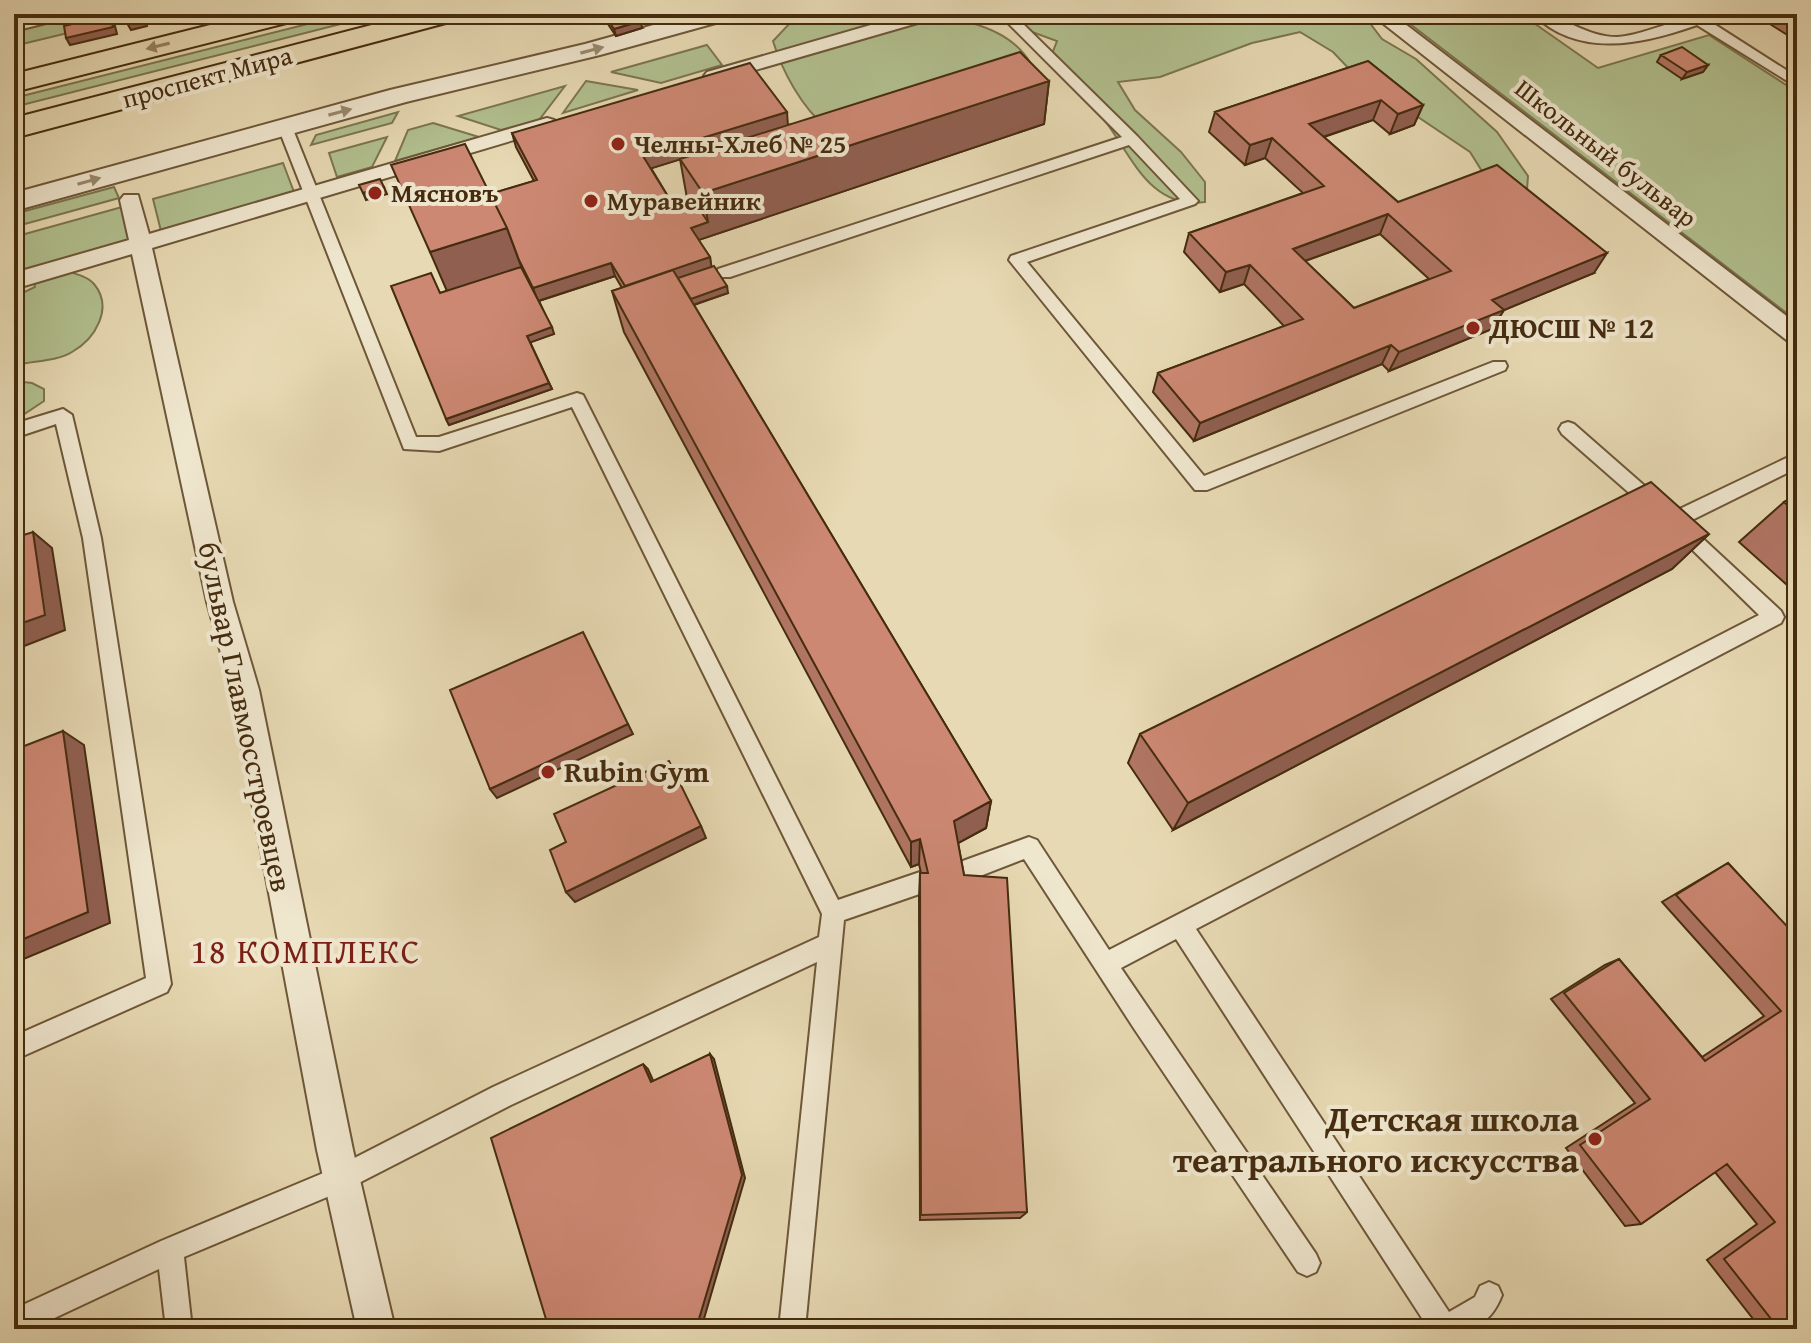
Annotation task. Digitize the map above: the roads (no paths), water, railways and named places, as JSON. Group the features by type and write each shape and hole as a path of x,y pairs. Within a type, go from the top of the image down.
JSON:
{"main road":[{"name":"проспект Мира","path":"14,83 288,14"},
{"name":"проспект Мира","path":"14,128 447,14"}],"street":[{"path":"14,24 53,14"},
{"path":"14,202 285,127 721,14"},
{"path":"694,82 929,14"},
{"name":"Школьный бульвар","path":"1380,14 1797,336"},
{"path":"14,281 567,118"},
{"name":"бульвар Главмосстроевцев","path":"131,200 174,382 220,602 245,690 342,1178 376,1329"}],"lane":[{"path":"1006,14 1190,201 1017,260 1201,485 1499,366"},
{"path":"1540,14 1578,36 1599,41 1644,39 1698,20 1797,83"},
{"path":"285,127 410,444 439,444 577,399 833,913 792,1329"},
{"path":"724,273 1132,139"},
{"path":"14,431 63,415 92,538 159,984 14,1048"},
{"path":"1105,964 1774,617 1568,429"},
{"path":"1672,521 1797,460"},
{"path":"957,874 1029,847 1307,1263"},
{"path":"833,913 923,882"},
{"path":"1180,925 1445,1329 1484,1306 1489,1295"},
{"path":"14,1323 170,1250 342,1178 490,1101 830,944"},
{"path":"170,1250 179,1329"}],"place":[{"name":"Челны-Хлеб № 25","path":"618,144"},
{"name":"Мясновъ","path":"375,193"},
{"name":"Муравейник","path":"591,201"},
{"name":"ДЮСШ № 12","path":"1473,328"},
{"name":"Rubin Gym","path":"548,772"},
{"name":"Детская школа театрального искусства","path":"1595,1139"}],"district":[{"name":"18 КОМПЛЕКС","path":"306,951"}]}
